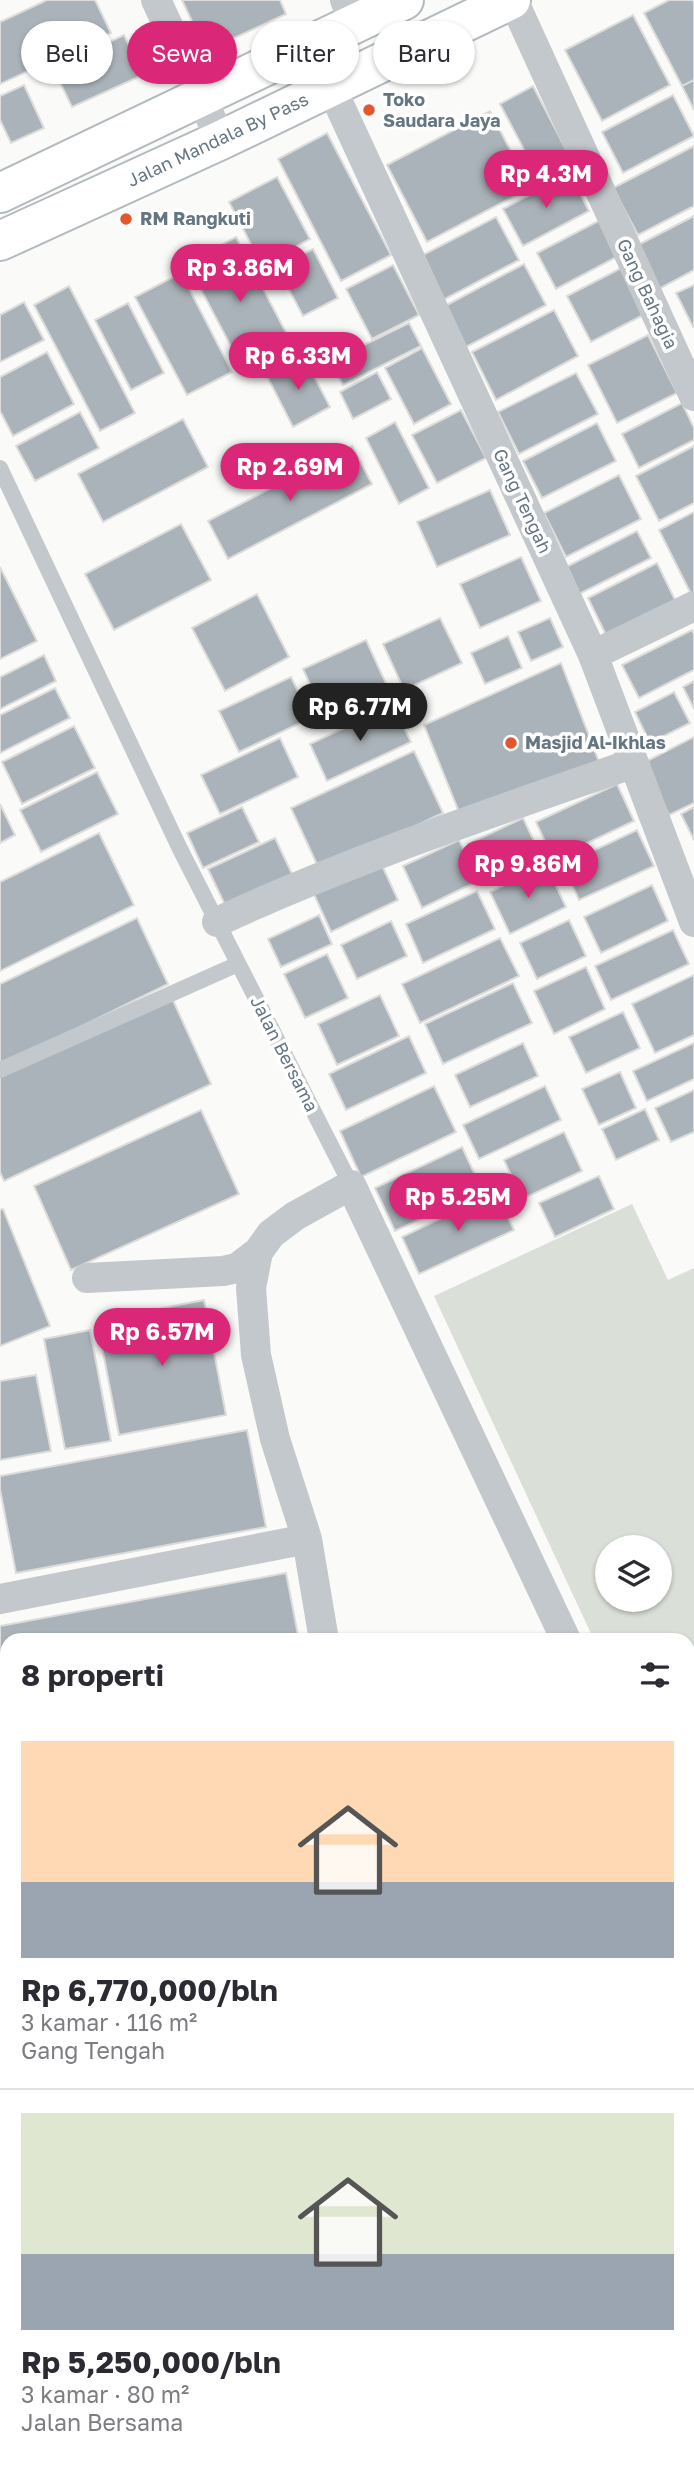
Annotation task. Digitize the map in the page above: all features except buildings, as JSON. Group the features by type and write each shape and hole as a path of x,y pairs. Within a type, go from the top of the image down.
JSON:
{"street":[{"path":"156,0 221,140"},
{"path":"0,192 202,98 350,12 404,0"},
{"name":"Jalan Mandala By Pass","path":"0,241 221,140 512,0"},
{"name":"Gang Bahagia","path":"512,0 694,395"},
{"name":"Gang Tengah","path":"331,87 593,655 694,921"},
{"path":"593,655 694,606"},
{"path":"217,922 283,891 419,838 634,763"},
{"path":"87,1279 237,1268 258,1252 281,1224 351,1185"},
{"name":"Jalan Bersama","path":"351,1185 563,1633"},
{"path":"258,1252 251,1288 257,1355 275,1439 307,1539 323,1633"},
{"path":"0,1599 307,1539"}],"lane":[{"name":"Jalan Bersama","path":"0,468 180,849 351,1185"},
{"path":"0,1070 238,964"}],"shaded area":[{"path":"632,1204 668,1280 694,1268 694,1633 591,1633 434,1296"}],"place":[{"name":"Toko Saudara Jaya","path":"369,110"},
{"name":"RM Rangkuti","path":"126,219"},
{"name":"Masjid Al-Ikhlas","path":"511,743"}]}
